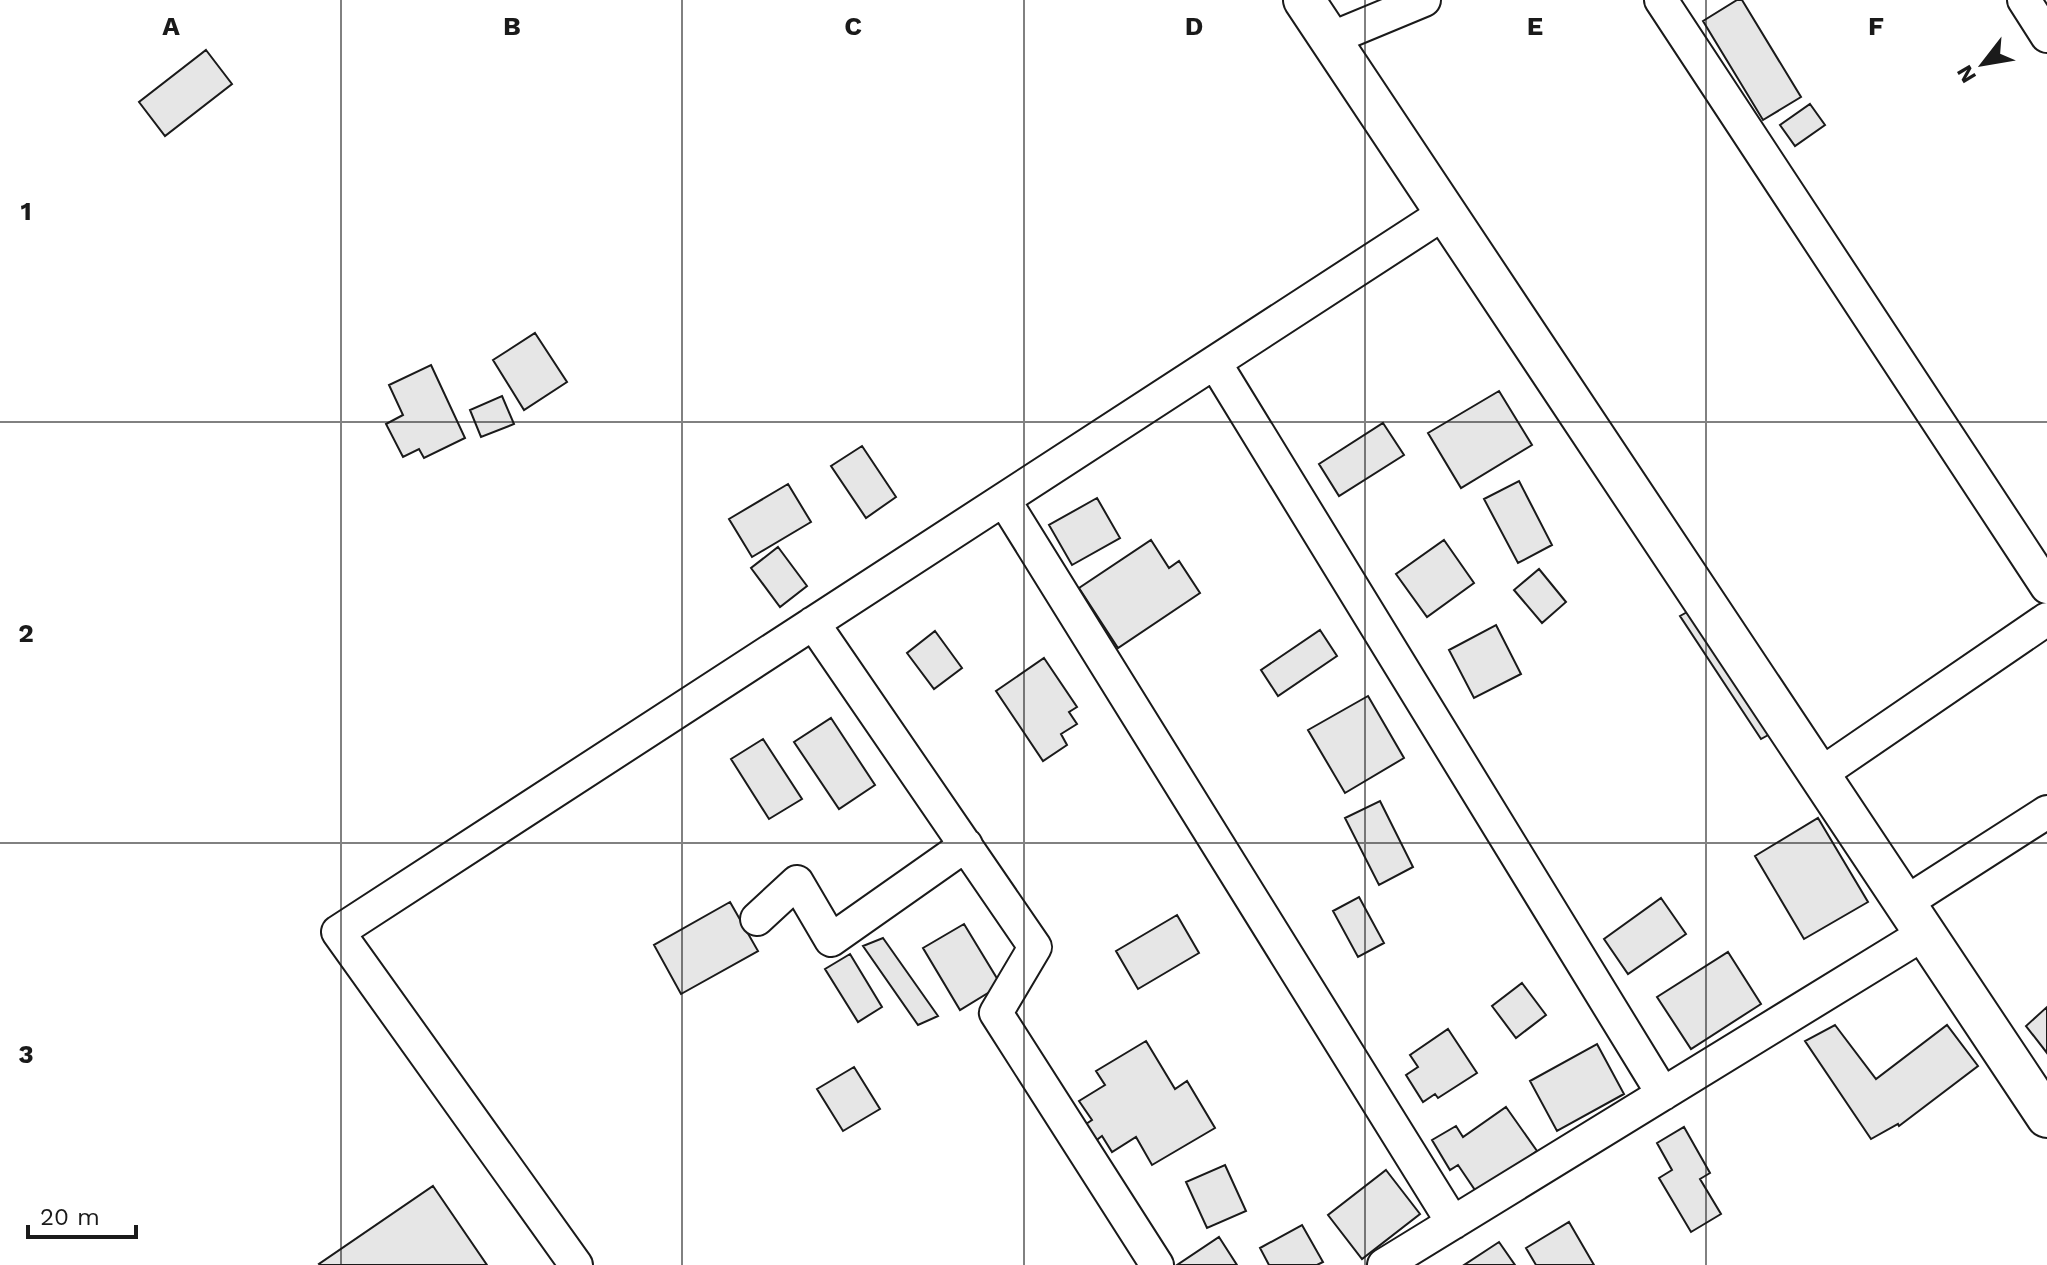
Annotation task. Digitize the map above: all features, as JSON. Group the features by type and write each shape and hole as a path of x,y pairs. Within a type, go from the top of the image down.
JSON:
{"street":[{"path":"1304,0 1819,775 2045,1108"},
{"path":"1330,39 1424,0"},
{"path":"1661,0 2047,587"},
{"path":"2024,0 2047,36"},
{"path":"576,1265 338,932 1446,212"},
{"path":"1215,363 1663,1094"},
{"path":"1004,500 1453,1223"},
{"path":"1819,775 2047,619"},
{"path":"813,623 1035,947 996,1013 1157,1265"},
{"path":"1384,1265 1663,1094 1915,918 2047,812"},
{"path":"757,919 797,882 831,940 966,845"}],"building":[{"path":"1742,0 1801,97 1763,120 1703,21"},
{"path":"206,50 232,84 165,136 139,102"},
{"path":"1810,104 1825,125 1795,146 1780,125"},
{"path":"535,333 567,382 524,410 493,360"},
{"path":"431,365 465,438 424,458 419,449 403,457 386,424 403,415 389,385"},
{"path":"1499,391 1532,445 1461,488 1428,433"},
{"path":"502,396 514,424 481,437 470,410"},
{"path":"1383,423 1404,455 1339,496 1319,464"},
{"path":"862,446 896,497 866,518 831,466"},
{"path":"1519,481 1552,545 1518,563 1484,499"},
{"path":"788,484 811,522 752,557 729,519"},
{"path":"1097,498 1120,538 1072,565 1049,525"},
{"path":"1151,540 1169,568 1179,561 1200,593 1118,648 1079,588"},
{"path":"1444,540 1474,583 1427,617 1396,574"},
{"path":"778,547 807,586 780,607 751,568"},
{"path":"1539,569 1566,602 1542,623 1514,590"},
{"path":"1698,606 1779,729 1761,739 1680,616"},
{"path":"1496,625 1521,674 1474,698 1449,650"},
{"path":"1320,630 1337,656 1278,696 1261,670"},
{"path":"935,631 962,668 934,689 907,653"},
{"path":"1044,658 1077,707 1069,712 1077,724 1061,734 1067,745 1043,761 996,691"},
{"path":"1368,696 1404,758 1345,793 1308,730"},
{"path":"831,718 875,785 839,809 794,742"},
{"path":"763,739 802,799 769,819 731,759"},
{"path":"1380,801 1413,867 1379,885 1345,818"},
{"path":"1818,818 1868,902 1804,939 1755,856"},
{"path":"1359,897 1384,943 1358,957 1333,911"},
{"path":"1661,898 1686,934 1628,974 1604,939"},
{"path":"730,902 758,951 681,994 654,945"},
{"path":"1177,915 1199,953 1138,989 1116,951"},
{"path":"964,924 1001,985 960,1010 923,948"},
{"path":"883,938 938,1016 918,1025 863,946"},
{"path":"1728,952 1761,1004 1691,1049 1657,997"},
{"path":"850,954 882,1007 858,1022 825,969"},
{"path":"1522,983 1546,1015 1516,1038 1492,1006"},
{"path":"2047,1007 2047,1053 2026,1026"},
{"path":"1835,1025 1876,1079 1947,1025 1978,1066 1899,1126 1871,1139 1805,1041"},
{"path":"1448,1029 1477,1073 1438,1098 1435,1094 1423,1102 1406,1075 1418,1067 1410,1055"},
{"path":"1146,1041 1175,1089 1187,1081 1215,1128 1152,1165 1136,1137 1112,1152 1102,1136 1094,1142 1083,1126 1092,1120 1079,1101 1105,1085 1096,1071"},
{"path":"1597,1044 1624,1094 1557,1131 1530,1081"},
{"path":"854,1067 880,1109 843,1131 817,1089"},
{"path":"1506,1107 1537,1151 1477,1193 1458,1165 1450,1170 1432,1140 1456,1126 1463,1137"},
{"path":"1684,1127 1710,1173 1700,1179 1721,1214 1691,1232 1659,1178 1672,1170 1657,1143"},
{"path":"1225,1165 1246,1211 1207,1228 1186,1182"},
{"path":"1386,1170 1420,1214 1362,1259 1328,1215"},
{"path":"433,1186 487,1265 319,1264"},
{"path":"1569,1222 1594,1265 1536,1265 1526,1248"},
{"path":"1302,1225 1323,1262 1317,1265 1269,1265 1260,1248"},
{"path":"1219,1237 1237,1265 1177,1265"},
{"path":"1499,1242 1515,1265 1464,1265"}]}
